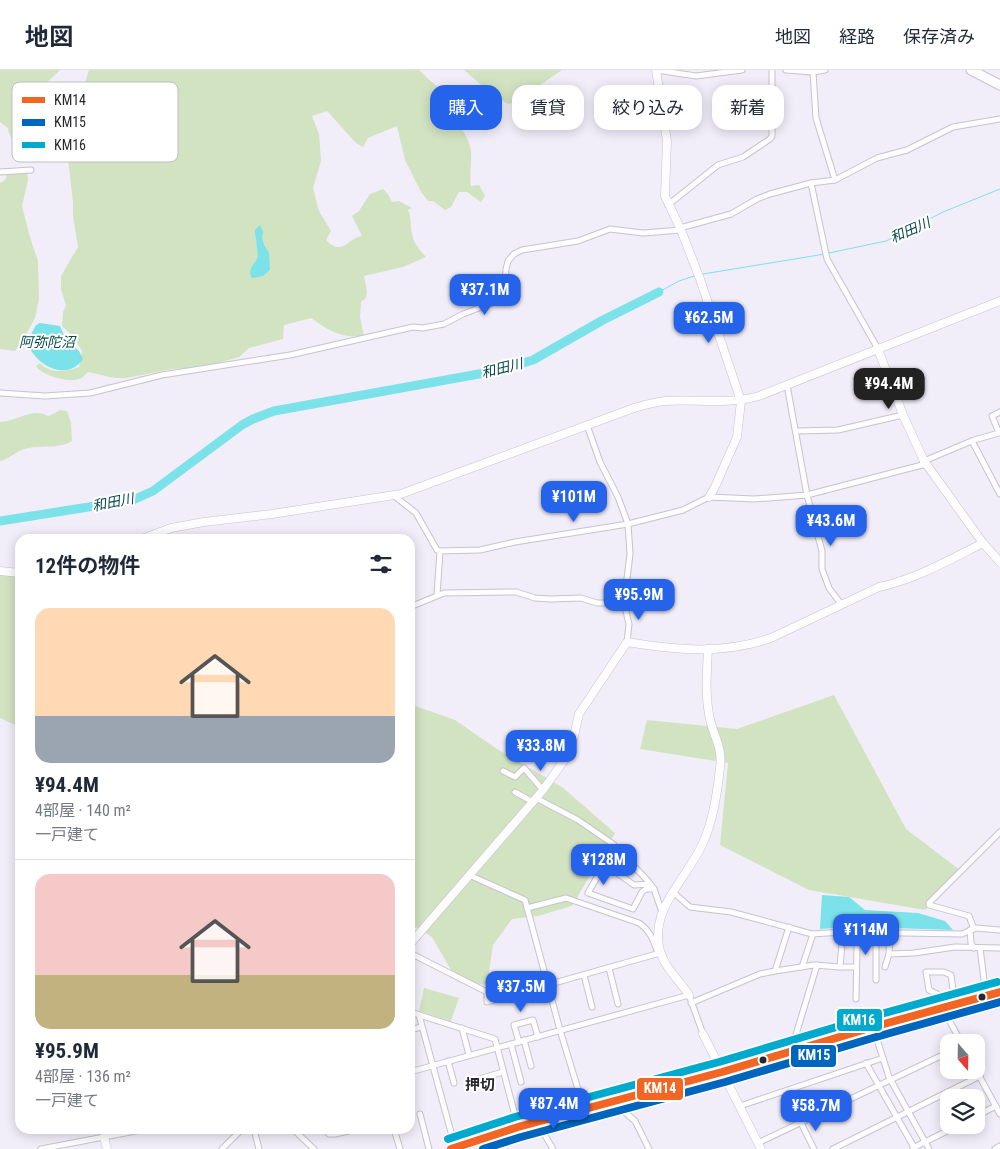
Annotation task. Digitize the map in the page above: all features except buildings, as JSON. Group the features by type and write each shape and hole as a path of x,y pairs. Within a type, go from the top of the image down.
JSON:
{"main road":[{"path":"971,70 1000,85"},
{"path":"453,1148 518,1127 722,1072 1000,992"}],"street":[{"path":"709,497 718,482 737,437 741,401 698,275 668,204 664,187 667,141 656,70 696,76 742,70"},
{"path":"668,204 722,163 743,158 770,139 772,136 772,70"},
{"path":"786,70 814,72 825,70"},
{"path":"814,72 816,118 835,180"},
{"path":"0,393 45,396 90,393 162,375 290,355 413,327 438,326 479,307 500,300 504,296 508,261 514,254 522,250 572,242 610,229 643,233 680,229 731,214 757,199 811,183 835,180 877,158 907,150 953,127 1000,119"},
{"path":"0,172 31,170"},
{"path":"811,183 826,253 878,349 903,414 925,462 983,544 1000,562"},
{"path":"155,534 190,524 272,514 393,495 418,488 634,408 657,402 741,401 759,396 1000,301"},
{"path":"787,385 807,495 822,551 822,569 829,588 841,604"},
{"path":"393,495 416,513 437,550 480,550 515,542 628,524 683,510 709,497 754,499 807,495 925,462 972,441 999,433 992,416 1000,412"},
{"path":"796,431 838,430 903,414"},
{"path":"415,938 543,790 569,750 579,714 627,642 629,624 624,603 630,554 628,524 618,497 600,462 588,425"},
{"path":"972,441 1000,494"},
{"path":"627,642 664,648 708,649 732,648 755,644 879,587 908,579 983,544"},
{"path":"437,594 440,551"},
{"path":"0,571 15,572"},
{"path":"415,605 437,594 444,593 516,592 535,598 581,598 597,603 624,603"},
{"path":"659,953 658,934 662,912 703,843 712,818 721,767 720,745 711,726 708,712 708,649"},
{"path":"503,771 515,777 524,768 543,790"},
{"path":"515,792 578,820 613,844 650,884 662,912"},
{"path":"986,996 977,948 972,943 969,916 929,905 929,903 1000,832"},
{"path":"650,884 634,885 613,870 606,870 600,872 588,893 633,909 642,892 646,889 654,890"},
{"path":"469,876 524,900 584,1109"},
{"path":"673,892 690,907 732,912 813,934 843,932 962,934 972,930 1000,930"},
{"path":"527,908 566,898 645,926 659,953 671,972 682,984 690,999 702,1034 760,1146 801,1123 940,1056"},
{"path":"775,971 789,928"},
{"path":"840,968 843,932"},
{"path":"876,932 876,980"},
{"path":"886,967 890,954 890,932"},
{"path":"802,966 813,934"},
{"path":"856,1000 857,945"},
{"path":"890,954 914,954 954,947 1000,948"},
{"path":"415,956 486,992 487,1002 659,953"},
{"path":"791,1051 817,965"},
{"path":"415,1070 560,1030 690,999 760,974 802,966 856,967"},
{"path":"609,968 618,1004"},
{"path":"955,1005 950,975 944,972 926,972 929,990 937,994 940,1010 956,1034"},
{"path":"584,975 592,1007"},
{"path":"415,1013 494,1039 518,1127"},
{"path":"419,1014 453,1148"},
{"path":"531,1066 514,1025 533,1020 538,1037"},
{"path":"415,1029 421,1027"},
{"path":"873,1027 891,1080 929,1149"},
{"path":"462,1028 469,1055"},
{"path":"511,1044 521,1082"},
{"path":"740,1106 882,1058"},
{"path":"448,1061 454,1084"},
{"path":"866,1063 913,1149 942,1134"},
{"path":"482,1078 503,1072"},
{"path":"833,1149 974,1079"},
{"path":"982,1079 1000,1114"},
{"path":"614,1100 635,1121 649,1149"},
{"path":"985,1112 996,1106"},
{"path":"420,1114 429,1149"},
{"path":"537,1122 553,1149"},
{"path":"801,1123 814,1149"},
{"path":"41,1149 120,1134"},
{"path":"222,1149 237,1134"},
{"path":"255,1134 259,1149"},
{"path":"298,1134 314,1149"},
{"path":"396,1134 400,1149"},
{"path":"104,1137 107,1149"},
{"path":"995,1149 1000,1146"}],"green space":[{"path":"0,70 60,70 48,82 12,82 12,139 8,128 0,122"},
{"path":"89,70 419,70 436,85 430,85 430,130 463,130 471,151 471,186 479,185 485,196 481,202 467,192 459,192 451,207 445,210 433,201 428,201 421,192 405,160 397,126 368,138 363,147 356,143 327,111 312,116 319,134 321,161 313,188 319,211 331,231 326,240 331,245 340,247 362,236 352,216 359,211 370,194 383,189 392,202 399,201 412,208 408,210 413,237 417,246 426,257 403,267 364,276 367,291 366,298 361,302 360,317 364,336 356,337 336,333 311,318 284,325 283,339 249,348 239,357 204,367 172,369 126,378 114,378 88,372 77,380 58,378 44,373 36,366 40,363 48,369 58,371 79,367 82,351 73,336 62,326 63,312 66,305 61,289 61,276 78,247 68,162 178,162 178,82 85,82"},
{"path":"464,70 562,70 540,85 512,85 512,103 508,104 502,101 502,85 481,85"},
{"path":"27,172 28,180 22,206 38,261 39,299 35,318 15,351 0,349 0,183 5,180 7,175"},
{"path":"61,410 67,411 71,423 72,441 62,445 24,449 0,461 0,422 36,413 48,416"},
{"path":"0,571 15,574 15,725 0,718"},
{"path":"834,695 906,829 960,870 925,910 809,890 720,845 728,763 640,749 647,720 737,729"},
{"path":"415,706 455,720 497,749 562,787 615,833 572,906 538,916 512,919 493,945 487,985 458,982 432,937 416,927 415,928"},
{"path":"424,988 459,998 451,1021 419,1011"}],"water":[{"path":"260,225 263,232 264,245 269,253 270,270 263,276 252,278 250,270 257,259 255,230"},
{"name":"阿弥陀沼","path":"40,323 60,326 66,340 79,351 83,359 76,366 68,370 60,370 44,364 37,358 27,342 36,325"},
{"path":"822,895 849,897 865,910 918,913 945,921 953,930 892,928 867,922 842,921 836,928 820,929"}],"waterway":[{"name":"和田川","path":"829,253 886,241 943,212 1000,189"},
{"name":"和田川","path":"703,274 825,254"},
{"name":"和田川","path":"659,292 679,281 694,276"},
{"name":"和田川","path":"0,521 133,500 153,491 242,425 253,419 274,411 501,370 533,360 603,320 659,292"}],"transit line":[{"name":"KM16","path":"448,1139 515,1117 719,1062 997,982"},
{"name":"KM14","path":"451,1149 518,1127 722,1072 1000,992"},
{"name":"KM15","path":"483,1149 725,1082 1000,1002"}],"district":[{"name":"押切","path":"480,1085"}]}
